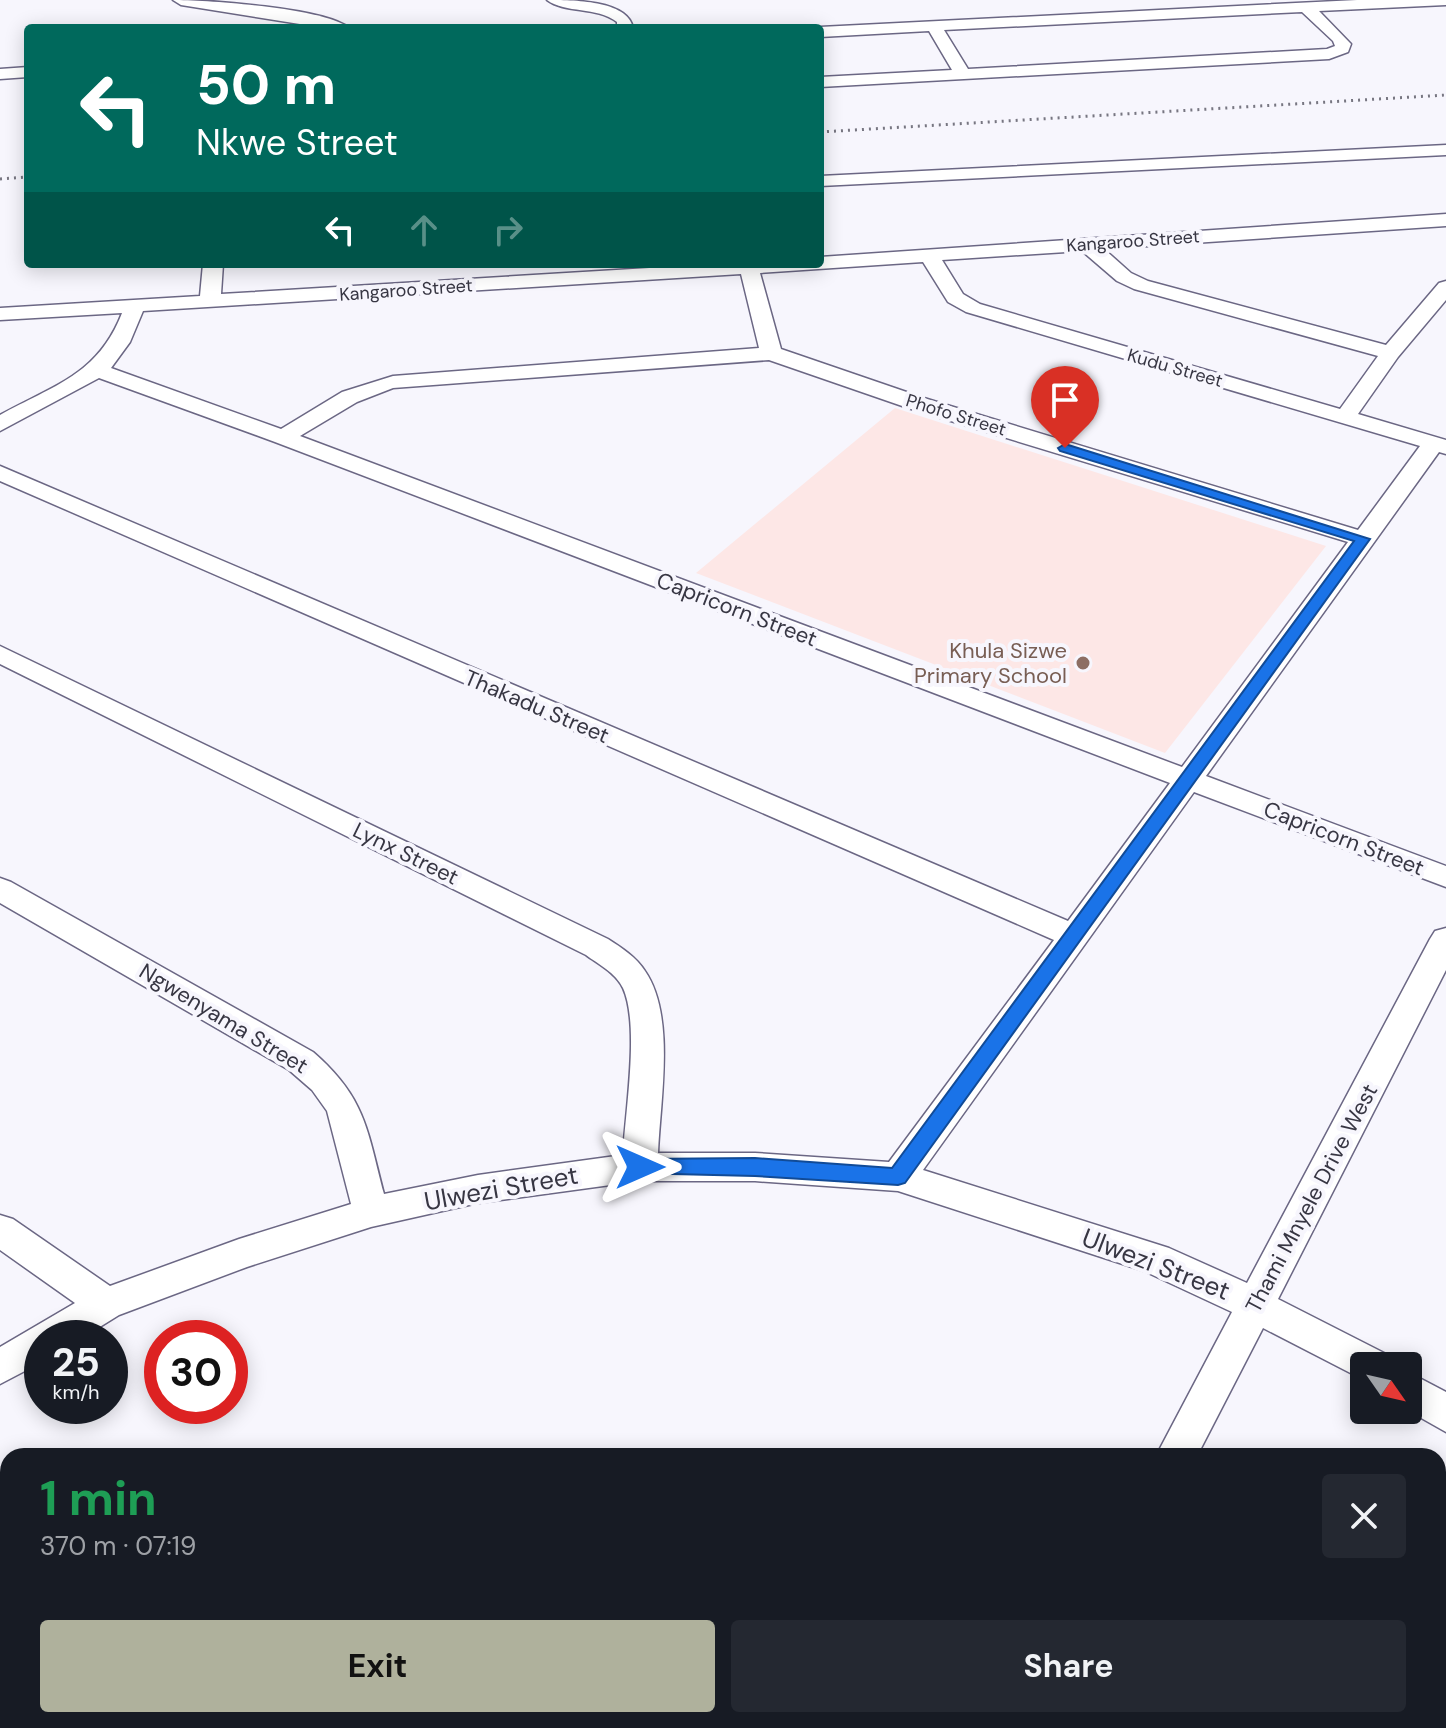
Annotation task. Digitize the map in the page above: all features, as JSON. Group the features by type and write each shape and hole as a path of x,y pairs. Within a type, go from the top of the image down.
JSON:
{"street":[{"path":"181,0 328,24"},
{"path":"555,0 611,10 624,20 624,24"},
{"path":"824,32 929,21 1050,20 1173,7 1284,4 1306,7 1446,0"},
{"path":"1050,20 1060,5"},
{"path":"824,82 1329,54 1342,49 1339,38 1306,7"},
{"path":"929,21 963,75"},
{"path":"0,74 24,72"},
{"path":"824,181 1446,150"},
{"name":"Kangaroo Street","path":"824,263 1264,232 1443,224"},
{"path":"1264,232 1279,255"},
{"path":"1087,245 1124,277 1141,285 1391,353"},
{"name":"Kudu Street","path":"929,255 955,298 973,308 1440,446"},
{"path":"210,302 213,268"},
{"path":"283,437 374,385 772,353 749,268"},
{"name":"Kangaroo Street","path":"0,314 749,268"},
{"path":"1345,417 1391,353 1446,287"},
{"path":"0,424 97,370 110,359 124,337 134,308"},
{"name":"Phofo Street","path":"772,353 916,403 1363,539"},
{"name":"Capricorn Street","path":"97,370 283,437 1446,877"},
{"path":"898,1177 1363,539 1440,446"},
{"name":"Thakadu Street","path":"0,473 1075,936"},
{"name":"Lynx Street","path":"0,654 597,947 627,969 640,990 645,1016 640,1167"},
{"name":"Ngwenyama Street","path":"0,889 301,1061 324,1081 343,1107 371,1212"},
{"name":"Thami Mnyele Drive West","path":"1180,1448 1446,939"},
{"name":"Ulwezi Street","path":"79,1320 106,1304 239,1254 371,1212 478,1189 640,1167 755,1167 898,1177 1156,1259 1256,1304 1350,1354"},
{"path":"0,1230 106,1304"},
{"path":"0,1367 24,1353"},
{"path":"1422,1398 1446,1414"}],"shaded area":[{"name":"Khula Sizwe Primary School","path":"895,408 1326,546 1165,753 696,573"}],"railway":[{"path":"824,132 1446,95"},
{"path":"0,179 24,177"}],"place":[{"name":"Khula Sizwe Primary School","path":"1083,663"}],"route":[{"path":"640,1167 755,1167 898,1177 1363,539 1065,448"}]}
